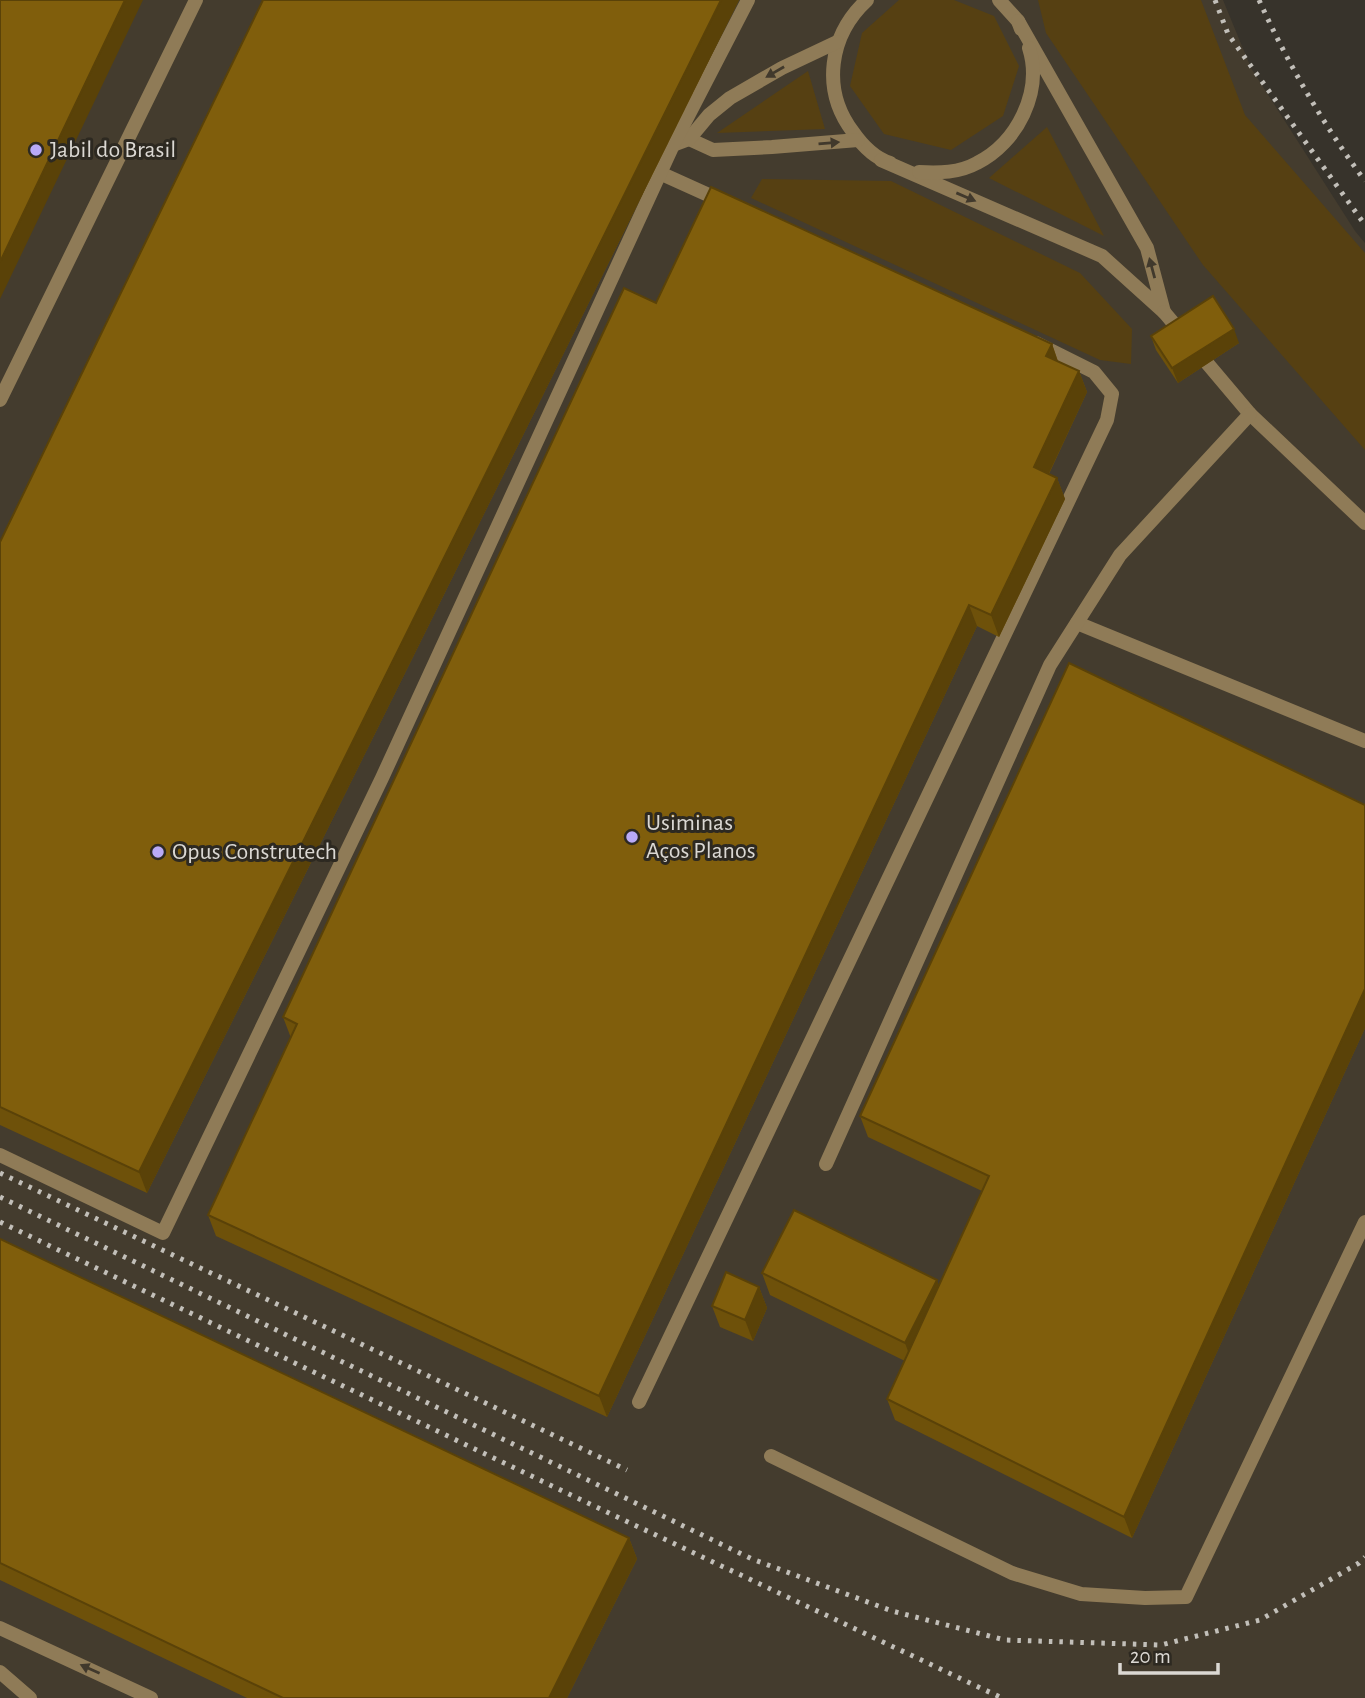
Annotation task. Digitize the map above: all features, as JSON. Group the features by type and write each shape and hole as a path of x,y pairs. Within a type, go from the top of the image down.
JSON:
{"lane":[{"path":"0,400 196,0"},
{"path":"0,1155 163,1233 382,778 662,174 673,145 748,0"},
{"path":"867,0 855,6 837,42 832,68 834,94 842,119 858,140 881,160 1102,256 1164,312 1250,414 1365,523"},
{"path":"999,0 1018,21 1147,248 1164,312"},
{"path":"881,160 912,172 945,173 977,163 1004,144 1023,117 1032,85 1031,52 1018,21"},
{"path":"673,145 690,139 709,115 730,98 782,68 837,42"},
{"path":"690,139 713,149 772,148 858,140"},
{"path":"662,174 738,208"},
{"path":"639,1402 1107,420 1112,394 1094,372 1018,334"},
{"path":"826,1164 1050,665 1120,555 1250,414"},
{"path":"1077,623 1365,741"},
{"path":"771,1456 1012,1573 1081,1594 1145,1598 1186,1597 1365,1222"},
{"path":"0,1628 152,1698"},
{"path":"0,1672 30,1698"}],"shaded area":[{"path":"0,0 1223,0 1251,68 1365,243 1365,1698 0,1698"},
{"path":"899,0 954,0 994,16 1019,66 1003,116 951,150 884,134 850,86 862,33"},
{"path":"1038,0 1201,0 1245,115 1365,253 1365,450 1203,265 1046,33"},
{"path":"808,71 825,129 717,133"},
{"path":"1047,127 1104,236 989,178"},
{"path":"762,179 891,181 1080,273 1132,329 1131,364 1100,360 751,198"}],"building":[{"name":"Jabil do Brasil","path":"0,0 125,0 0,262"},
{"name":"Opus Construtech","path":"263,0 721,0 139,1172 0,1107 0,542"},
{"name":"Usiminas Aços Planos","path":"711,187 1052,344 1046,356 1079,371 1034,467 1057,478 991,615 969,605 599,1396 208,1215 297,1024 283,1017 624,288 656,303"},
{"path":"1213,296 1234,329 1172,368 1151,336"},
{"path":"1069,663 1365,805 1365,989 1124,1517 887,1399 989,1176 860,1116"},
{"path":"794,1210 937,1280 905,1343 762,1273"},
{"path":"0,1239 629,1538 549,1698 283,1698 0,1563"},
{"path":"726,1272 759,1287 745,1320 712,1306"}],"railway":[{"path":"1215,0 1228,34 1365,225"},
{"path":"1259,0 1307,93 1365,181"},
{"path":"0,1173 627,1470"},
{"path":"0,1197 752,1559 892,1611 1005,1640 1161,1645 1260,1620 1365,1557"},
{"path":"0,1222 1002,1698"}],"place":[{"name":"Jabil do Brasil","path":"36,150"},
{"name":"Usiminas Aços Planos","path":"632,837"},
{"name":"Opus Construtech","path":"158,852"}]}
